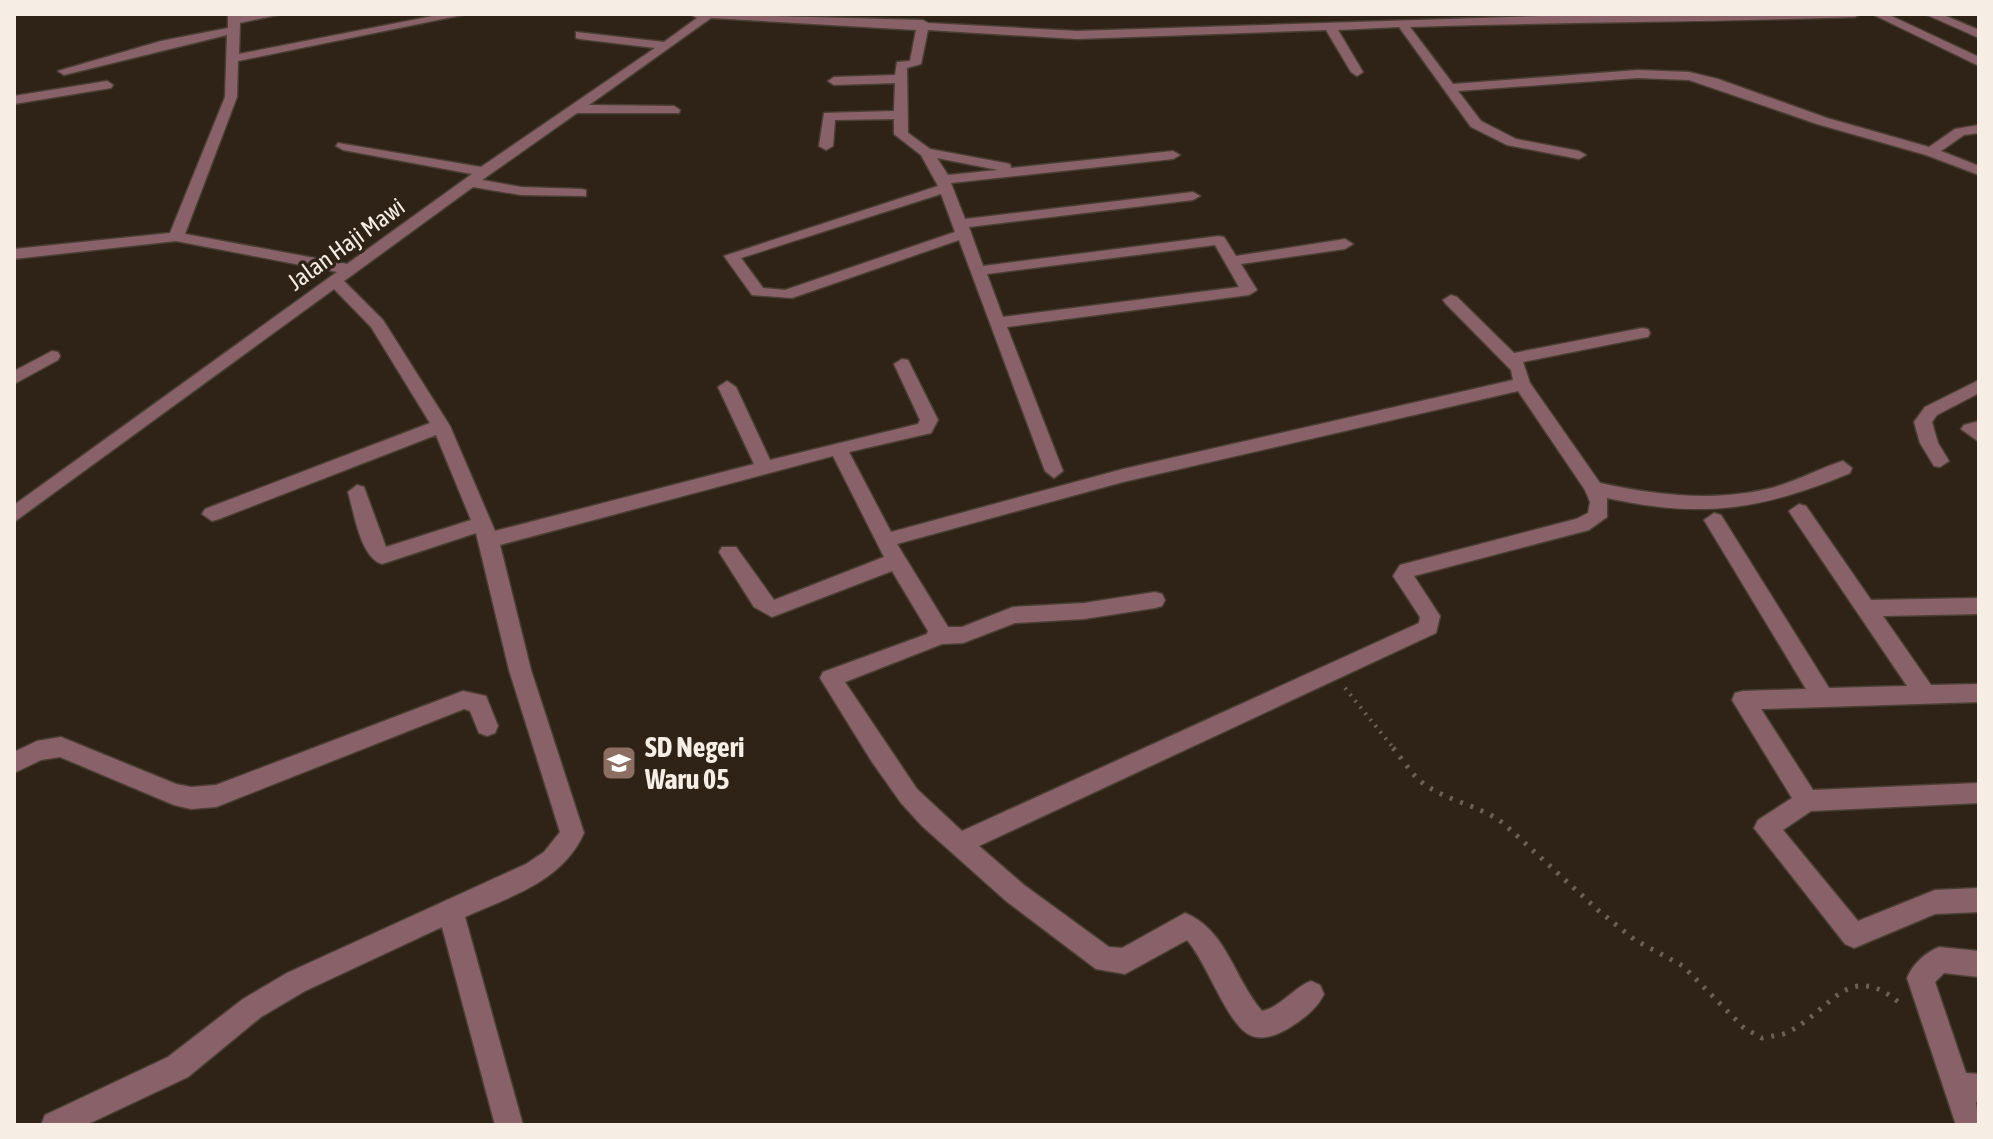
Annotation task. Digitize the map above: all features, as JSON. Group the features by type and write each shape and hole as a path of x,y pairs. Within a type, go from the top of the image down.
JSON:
{"street":[{"path":"64,71 165,44 234,21 276,14"},
{"path":"232,59 461,14"},
{"path":"696,14 820,22 923,24 1077,35 1334,22 1402,24 1610,16 1855,14"},
{"name":"Jalan Haji Mawi","path":"14,515 477,177 668,46 708,14"},
{"path":"1878,14 1979,62"},
{"path":"1937,16 1963,14"},
{"path":"1937,16 1979,34"},
{"path":"176,237 231,97 234,21"},
{"path":"1334,22 1357,72"},
{"path":"923,24 908,120 901,134 926,152 944,184 1054,471"},
{"path":"1402,24 1476,124 1512,142 1579,155"},
{"path":"580,35 668,46"},
{"path":"908,120 901,65 915,64"},
{"path":"1448,88 1638,74 1689,76 1822,121 1931,152 1979,171"},
{"path":"834,81 901,79"},
{"path":"14,100 107,85"},
{"path":"572,109 674,110"},
{"path":"826,146 829,116 908,120"},
{"path":"1931,152 1959,132 1971,127 1979,129"},
{"path":"343,146 477,177 521,191 581,193"},
{"path":"926,152 1010,168 1051,168"},
{"path":"1173,155 1051,168 944,184 732,256 758,292 786,295 961,229 1193,196"},
{"path":"14,254 176,237 345,276 441,426 486,532 520,670 572,833 563,851 551,863 296,982 252,1008 178,1067 55,1125"},
{"path":"977,271 1219,240 1249,290 997,323"},
{"path":"1232,261 1345,244"},
{"path":"958,844 1429,627 1428,610 1403,580 1407,570 1592,521 1599,510 1594,488 1522,384 1519,368 1451,300"},
{"path":"1510,359 1642,333"},
{"path":"14,378 52,356"},
{"path":"357,492 378,553 382,556 486,532 547,528 765,468 925,429 929,425 902,364"},
{"path":"887,540 979,512 1262,442 1522,384"},
{"path":"1940,461 1929,443 1923,422 1931,411 1979,386"},
{"path":"727,387 765,468"},
{"path":"212,514 441,426"},
{"path":"1979,427 1970,429 1979,436"},
{"path":"839,450 896,561 939,630 937,636"},
{"path":"1594,488 1639,499 1725,502 1789,491 1843,468"},
{"path":"1799,511 1925,694"},
{"path":"1714,520 1823,698"},
{"path":"729,552 761,601 772,609 896,561"},
{"path":"1155,600 1084,611 1013,615 963,635 937,636 831,678 909,796 1015,893 1110,963 1125,961 1181,925 1193,928 1241,1005 1258,1025 1264,1026 1281,1017 1311,994"},
{"path":"1866,608 1979,606"},
{"path":"1807,801 1743,700 1979,693"},
{"path":"14,763 37,751 61,747 174,794 191,798 216,796 463,700 478,703 487,726"},
{"path":"1979,793 1807,801 1766,828 1854,935 1935,902 1979,900"},
{"path":"450,909 509,1125"},
{"path":"1970,1125 1968,1087 1920,978 1939,960 1979,964"}],"path":[{"path":"1331,670 1419,780 1463,804 1488,812 1503,823 1635,940 1683,966 1744,1028 1762,1038 1786,1033 1856,983 1875,985 1895,998 1910,1014"}],"place":[{"name":"SD Negeri Waru 05","path":"619,763"}]}
